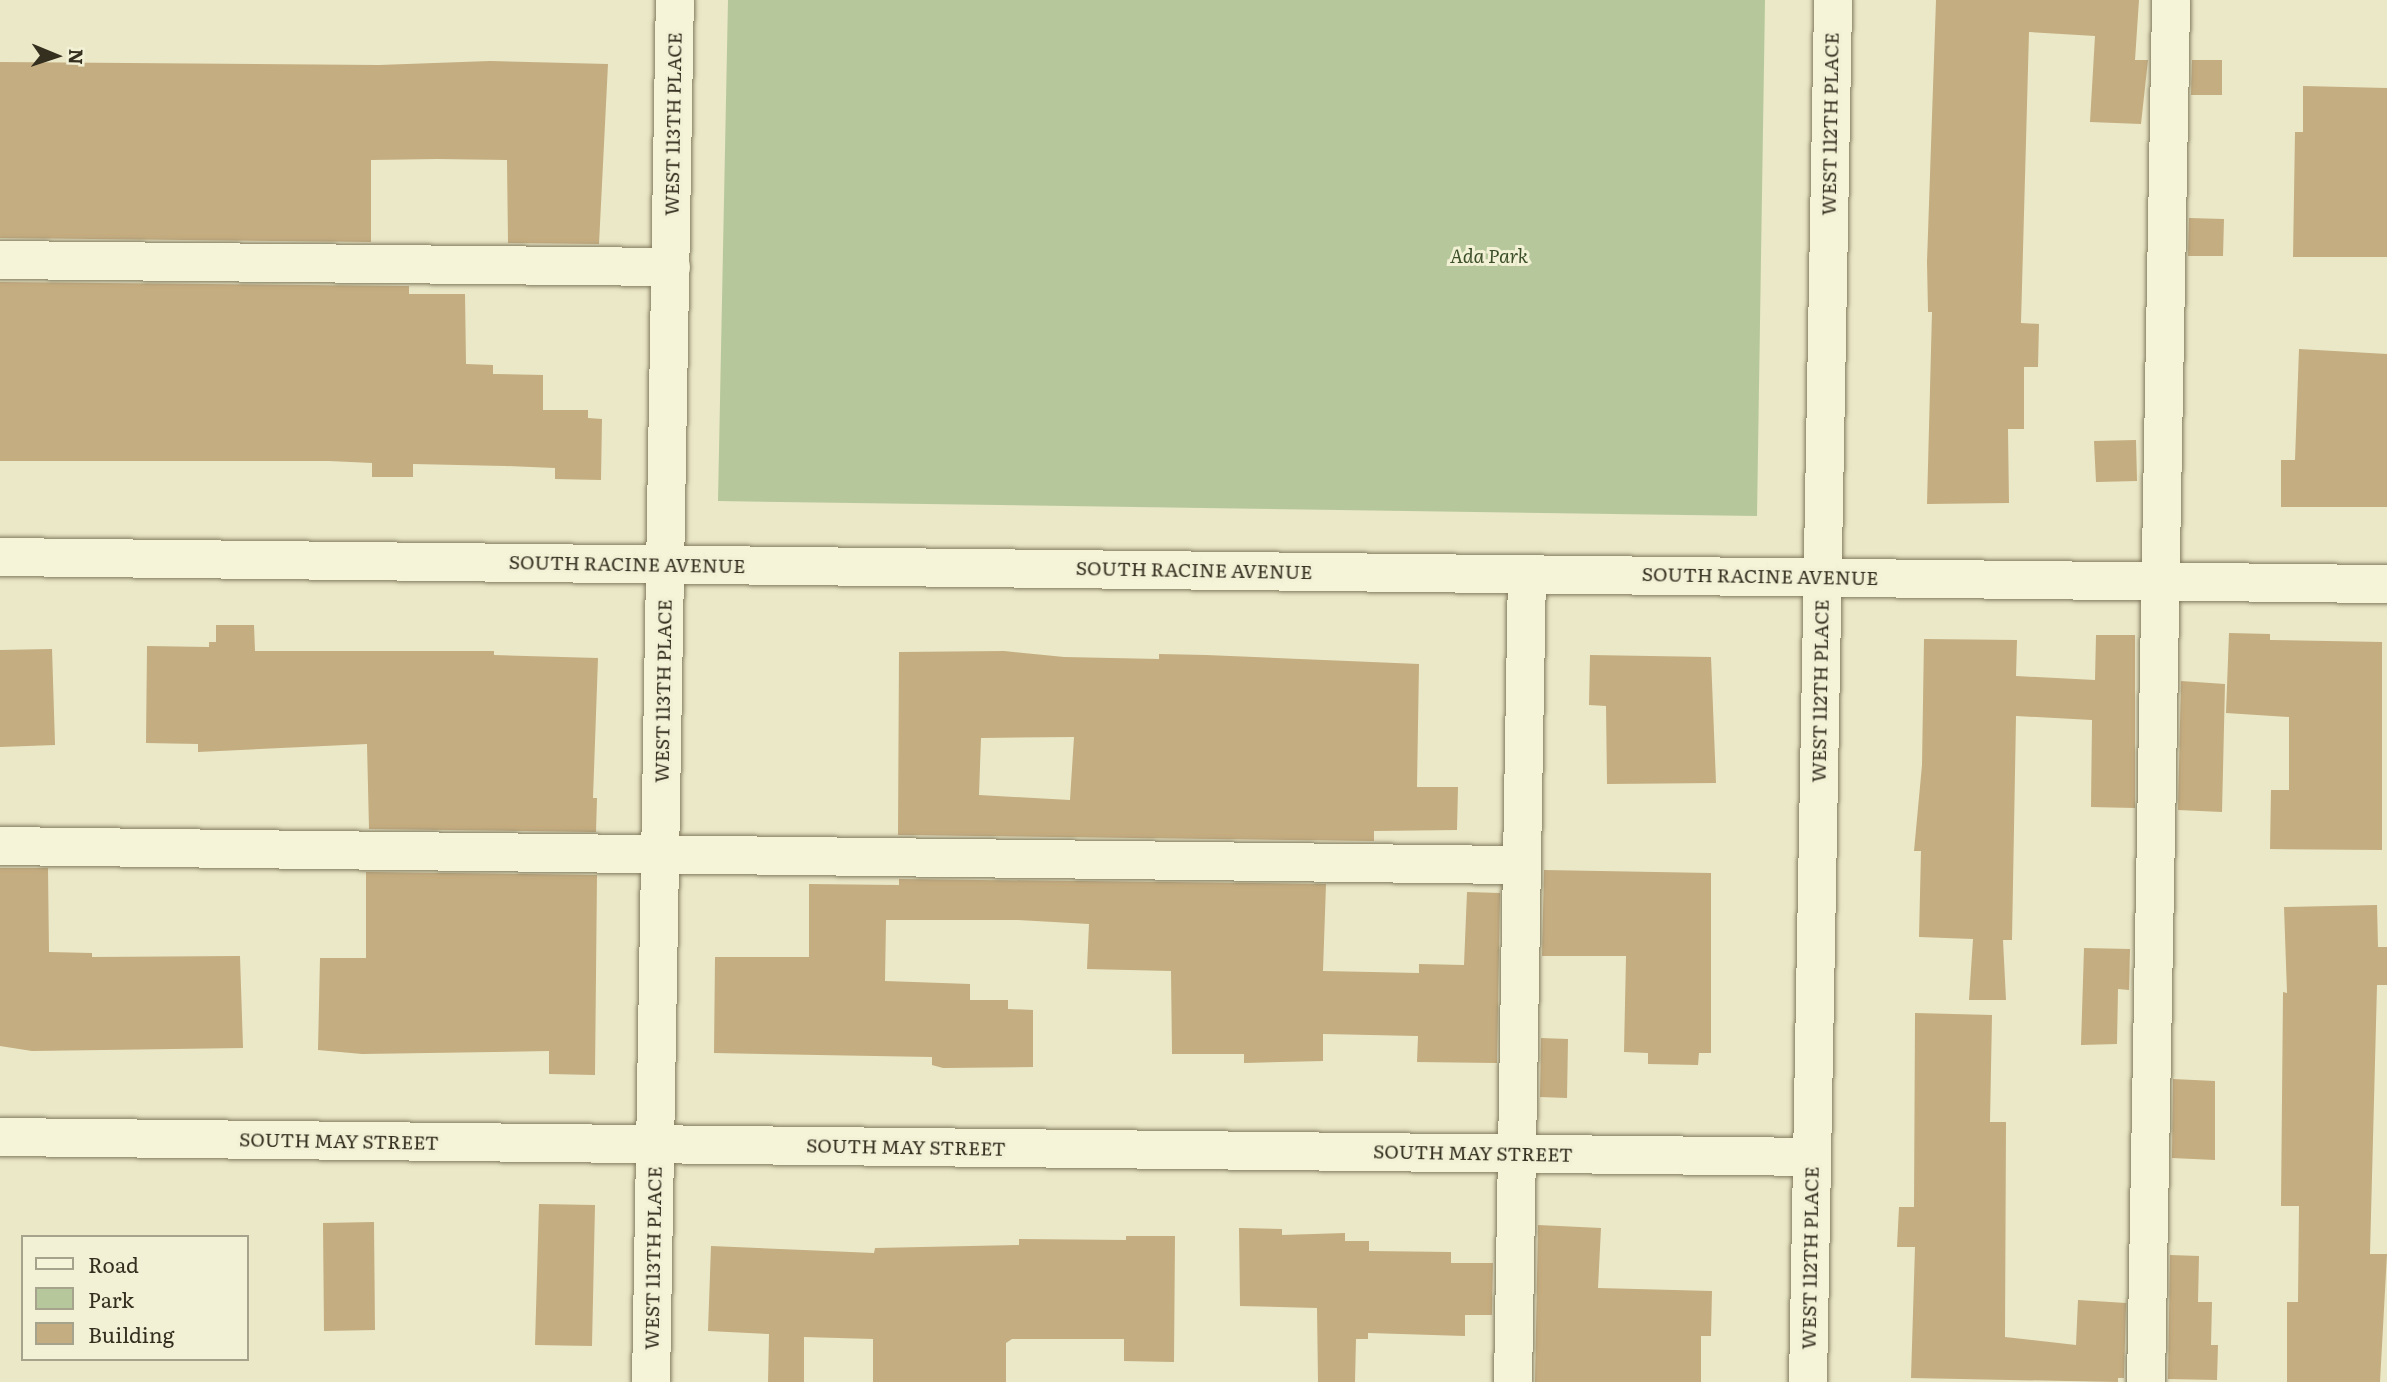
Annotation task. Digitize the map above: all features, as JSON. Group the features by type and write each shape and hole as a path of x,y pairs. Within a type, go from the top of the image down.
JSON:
{"street":[{"name":"WEST 113TH PLACE","path":"651,1382 675,0"},
{"name":"WEST 112TH PLACE","path":"1808,1382 1833,0"},
{"path":"2146,1382 2171,0"},
{"path":"0,260 671,267"},
{"name":"SOUTH RACINE AVENUE","path":"0,557 2387,584"},
{"path":"1513,1382 1527,574"},
{"path":"0,846 1522,865"},
{"name":"SOUTH MAY STREET","path":"0,1137 1812,1157"}],"green space":[{"name":"Ada Park","path":"728,0 1765,0 1757,516 718,501"}],"building":[{"path":"1936,0 2139,0 2135,60 2148,60 2141,124 2090,122 2095,36 2029,32 2021,323 2039,324 2038,367 2024,367 2024,429 2008,429 2009,503 1927,504 1932,312 1928,312 1927,262"},
{"path":"2192,60 2222,60 2222,95 2191,95"},
{"path":"490,61 608,64 599,244 508,243 507,160 437,159 371,160 371,242 0,238 0,62 379,65"},
{"path":"2303,86 2387,88 2387,257 2293,257 2295,132 2303,132"},
{"path":"2189,218 2224,219 2223,256 2188,256"},
{"path":"0,282 409,286 409,294 465,294 466,364 493,365 493,374 543,375 543,410 588,410 588,418 602,419 601,480 555,479 555,468 505,466 413,464 413,477 372,477 372,463 329,461 0,461"},
{"path":"2299,349 2387,354 2387,507 2281,507 2281,460 2295,460"},
{"path":"2136,440 2137,481 2096,482 2094,441"},
{"path":"216,625 254,625 255,651 494,651 494,655 598,658 593,798 597,798 596,832 369,829 367,744 198,752 198,744 146,743 147,646 209,647 209,642 216,642"},
{"path":"2229,633 2270,634 2270,640 2382,642 2382,850 2270,849 2271,790 2289,790 2289,717 2226,713"},
{"path":"2096,635 2135,635 2135,808 2091,807 2092,720 2016,716 2012,940 2003,940 2006,1000 1969,1000 1973,939 1919,937 1921,851 1914,851 1922,765 1924,639 2017,640 2016,676 2095,680"},
{"path":"52,649 55,745 0,747 0,650"},
{"path":"1004,651 1064,657 1159,659 1159,654 1206,655 1419,664 1417,787 1458,787 1457,830 1374,831 1374,841 898,835 899,652","holes":["1074,737 1070,800 979,795 981,738"]},
{"path":"1590,655 1711,657 1716,783 1607,784 1606,706 1589,705"},
{"path":"2181,681 2225,684 2222,812 2178,810"},
{"path":"0,868 48,868 49,952 92,953 92,957 240,956 243,1048 32,1051 0,1046"},
{"path":"1544,870 1711,873 1711,1053 1699,1053 1698,1065 1648,1064 1648,1053 1624,1052 1626,956 1542,956"},
{"path":"366,872 597,875 595,1075 549,1074 549,1051 362,1054 318,1050 320,958 366,958"},
{"path":"899,879 1326,884 1323,971 1419,973 1419,964 1464,965 1467,892 1500,893 1497,1063 1417,1062 1418,1036 1323,1034 1323,1061 1244,1063 1244,1054 1172,1054 1171,971 1087,969 1089,924 1018,920 886,920 885,981 970,984 970,1000 1008,1000 1008,1009 1033,1010 1033,1067 943,1068 932,1065 932,1057 714,1053 715,957 809,957 809,884 899,885"},
{"path":"2377,905 2378,947 2387,947 2387,985 2377,985 2370,1254 2387,1254 2380,1382 2287,1382 2287,1302 2298,1302 2299,1206 2281,1206 2283,992 2287,993 2284,907"},
{"path":"2084,948 2130,949 2129,990 2118,989 2117,1044 2081,1045"},
{"path":"1915,1013 1992,1015 1990,1122 2006,1122 2005,1337 2076,1345 2078,1300 2126,1303 2124,1378 2118,1378 2118,1382 1911,1378 1915,1247 1897,1247 1899,1207 1914,1207"},
{"path":"1541,1038 1568,1039 1567,1098 1540,1097"},
{"path":"2173,1079 2215,1081 2215,1160 2172,1158"},
{"path":"539,1204 595,1205 592,1346 535,1345"},
{"path":"374,1222 375,1330 324,1331 323,1223"},
{"path":"1538,1225 1601,1228 1598,1288 1712,1291 1711,1336 1701,1336 1701,1382 1535,1382"},
{"path":"1239,1228 1282,1229 1282,1235 1345,1233 1345,1241 1369,1241 1369,1251 1451,1252 1451,1263 1493,1263 1492,1315 1465,1315 1465,1336 1368,1333 1368,1339 1356,1339 1355,1382 1318,1382 1317,1308 1240,1306"},
{"path":"1126,1236 1175,1236 1174,1362 1124,1361 1124,1339 1012,1339 1006,1343 1006,1382 873,1382 873,1339 804,1337 804,1382 768,1382 769,1334 708,1331 711,1246 874,1253 875,1248 1019,1245 1019,1239 1126,1240"},
{"path":"2170,1255 2199,1256 2198,1302 2212,1302 2211,1345 2218,1345 2217,1380 2168,1379"}]}
